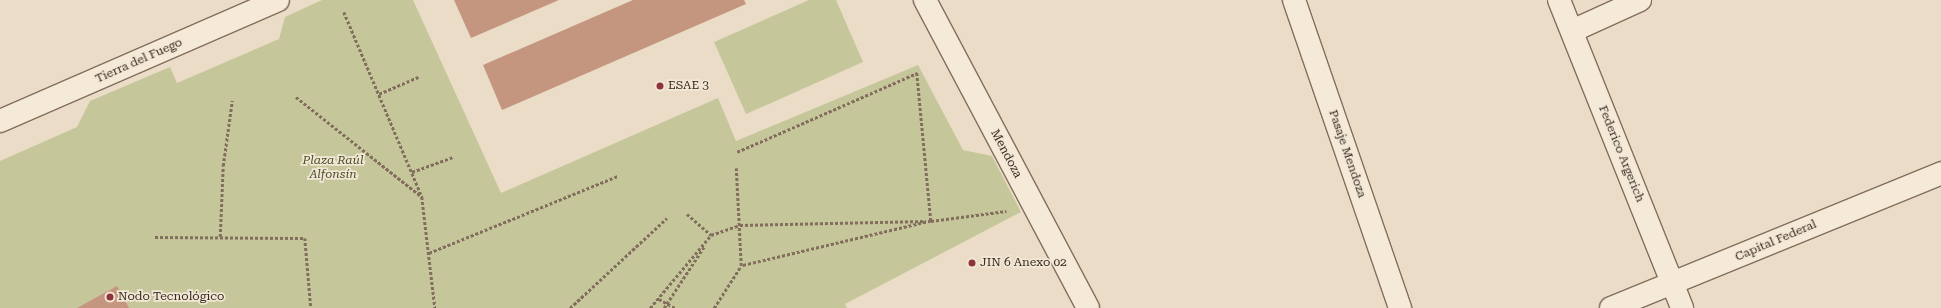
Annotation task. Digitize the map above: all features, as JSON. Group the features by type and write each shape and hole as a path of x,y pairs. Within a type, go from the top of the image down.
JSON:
{"street":[{"name":"Tierra del Fuego","path":"0,121 278,0"},
{"name":"Mendoza","path":"925,0 1088,308"},
{"name":"Pasaje Mendoza","path":"1294,0 1400,308"},
{"name":"Federico Argerich","path":"1559,0 1682,308"},
{"path":"1572,31 1640,0"},
{"name":"Capital Federal","path":"1611,308 1673,284 1941,173"}],"path":[{"path":"344,12 422,198 435,308"},
{"path":"737,152 917,73 931,221"},
{"path":"379,94 418,77"},
{"path":"296,96 422,198"},
{"path":"220,237 223,166 232,101"},
{"path":"412,172 453,157"},
{"path":"714,308 742,266 736,168"},
{"path":"429,253 618,176"},
{"path":"742,266 931,221 1006,211"},
{"path":"687,214 711,235"},
{"path":"570,308 667,218"},
{"path":"650,308 711,235 740,225 931,221"},
{"path":"664,308 711,235"},
{"path":"156,237 305,238 311,308"},
{"path":"659,299 675,308"}],"green space":[{"name":"Plaza Raúl Alfonsín","path":"322,0 413,0 501,193 718,98 736,141 918,65 963,150 992,156 1021,212 845,304 847,308 0,308 0,161 77,127 90,101 170,67 177,83 279,39 285,17"},
{"path":"809,0 836,0 863,62 746,114 714,42"}],"building":[{"path":"454,0 559,0 471,38"},
{"path":"633,0 744,0 746,4 502,110 483,65"},
{"name":"Nodo Tecnológico","path":"117,286 129,308 77,308"}],"place":[{"name":"ESAE 3","path":"660,86"},
{"name":"JIN 6 Anexo 02","path":"972,263"},
{"name":"Nodo Tecnológico","path":"110,297"}]}
